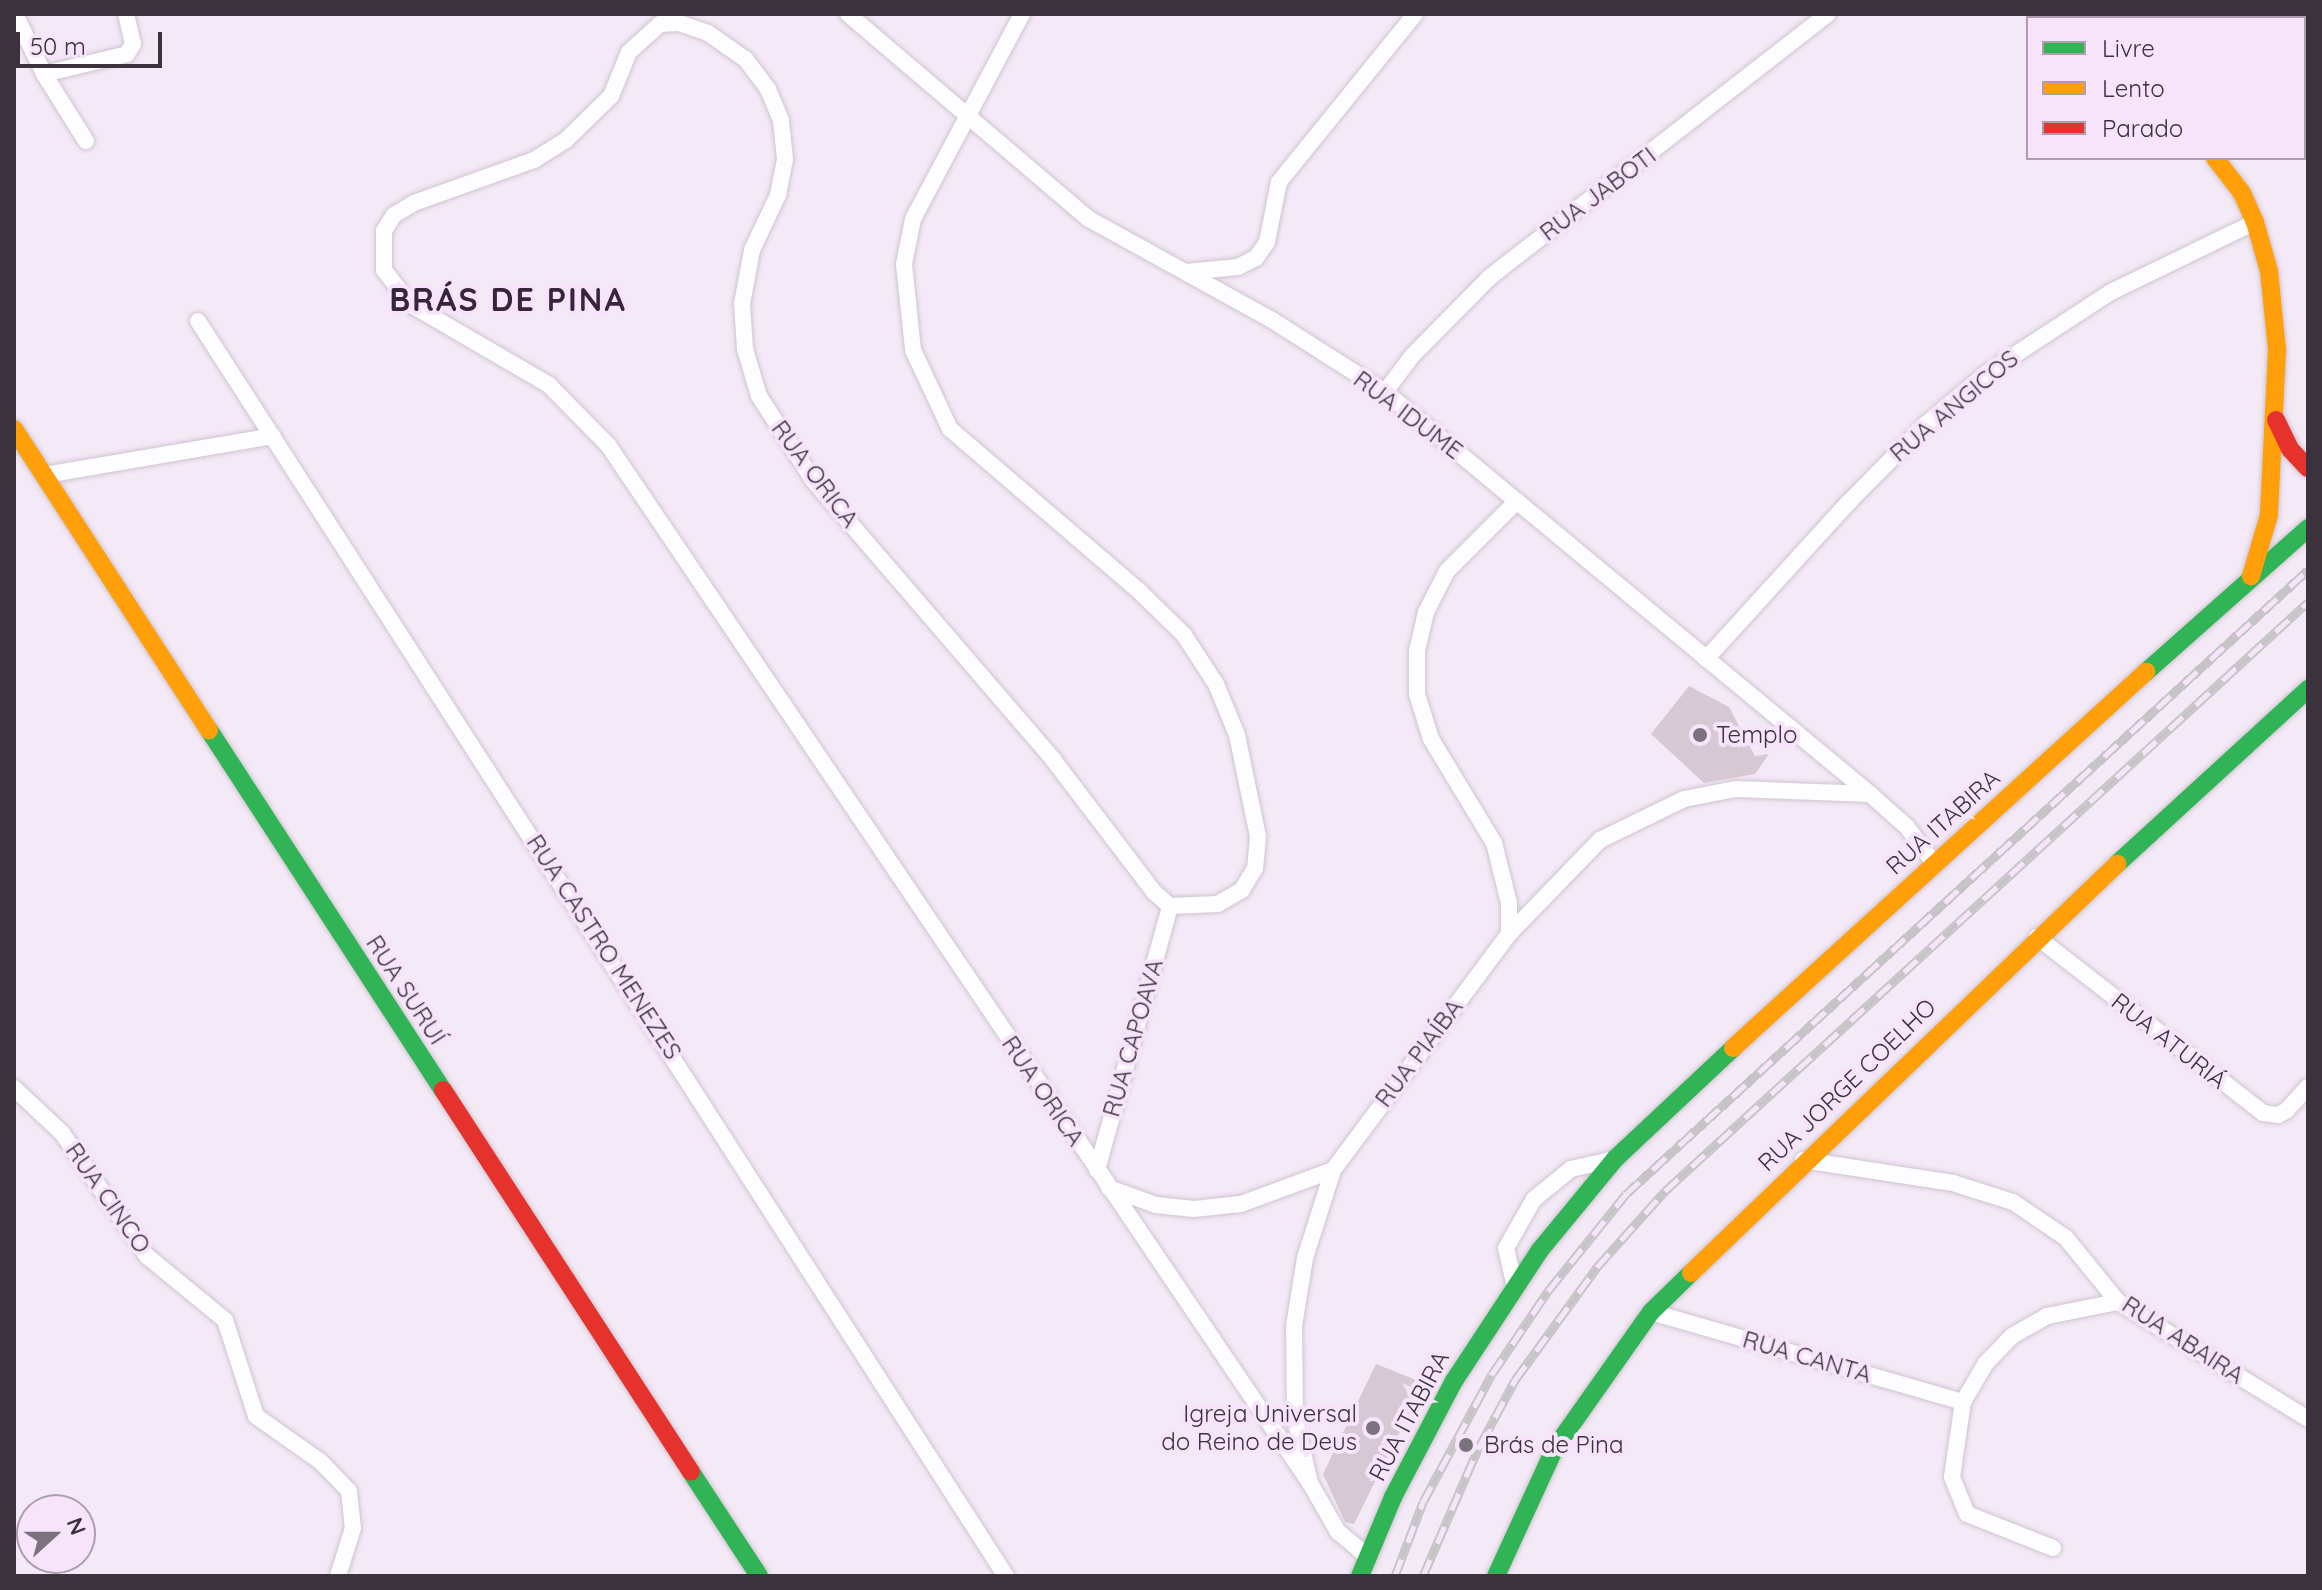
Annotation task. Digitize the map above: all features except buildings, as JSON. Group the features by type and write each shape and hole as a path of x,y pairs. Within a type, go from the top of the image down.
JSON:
{"street":[{"path":"15,14 44,74 86,141"},
{"path":"44,74 127,54 133,44 126,14"},
{"name":"RUA IDUME","path":"848,14 1089,219 1185,272 1385,392 1870,794 1907,827 1933,862"},
{"path":"1022,14 913,219 904,264 913,350 950,429 1140,592 1184,635 1216,684 1254,801 1255,868 1242,890 1218,904 1170,906"},
{"path":"1185,272 1238,267 1256,258 1267,242 1279,182 1415,14"},
{"name":"RUA JABOTI","path":"1385,392 1412,356 1490,277 1828,14"},
{"name":"RUA ORICA","path":"1170,906 1135,871 1052,758 813,480 759,396 745,349 742,304 752,250 778,195 785,159 777,110 768,89 745,59 708,33 679,23 660,24 629,52 611,96 566,140 534,160 414,203 394,215 381,248 394,289 410,304 549,385 608,445 1310,1483"},
{"path":"2217,160 2242,193 2255,222 2269,271 2277,350 2269,515 2248,582"},
{"name":"RUA ANGICOS","path":"1706,659 1860,491 1987,373 2111,292 2255,222"},
{"name":"RUA CASTRO MENEZES","path":"198,321 1006,1576"},
{"path":"2275,418 2290,449 2308,468"},
{"name":"RUA SURUÍ","path":"14,429 759,1576"},
{"path":"45,475 273,436"},
{"path":"1509,934 1509,903 1494,843 1431,739 1417,694 1417,651 1426,612 1447,571 1517,501"},
{"name":"RUA ITABIRA","path":"1360,1576 1421,1439 1515,1287 1615,1159 1933,862 2308,528"},
{"name":"RUA JORGE COELHO","path":"1496,1576 1555,1448 1651,1312 1803,1160 2037,937 2308,689"},
{"name":"RUA PIAÍBA","path":"1367,1556 1338,1532 1310,1483 1295,1418 1294,1326 1308,1244 1333,1170 1509,934 1600,840 1656,810 1736,789 1870,794"},
{"name":"RUA CAPOAVA","path":"1097,1170 1170,906"},
{"name":"RUA ATURIÁ","path":"2037,937 2263,1113 2278,1115 2306,1090"},
{"name":"RUA CINCO","path":"14,1088 62,1133 147,1256 225,1320 256,1416 321,1462 349,1491 353,1528 338,1576"},
{"path":"1515,1287 1506,1248 1534,1199 1571,1169 1615,1159"},
{"name":"RUA ABAIRA","path":"1803,1160 1953,1183 2013,1202 2066,1238 2118,1302 2308,1419"},
{"path":"1109,1188 1156,1205 1194,1209 1241,1204 1333,1170"},
{"path":"2053,1548 1967,1514 1952,1477 1963,1402 1986,1363 2012,1336 2047,1316 2118,1302"},
{"name":"RUA CANTA","path":"1651,1312 1963,1402"}],"railway":[{"path":"1395,1576 1423,1502 1492,1374 1548,1291 1626,1194 2308,570"},
{"path":"1423,1576 1478,1449 1515,1380 1597,1267 1665,1191 2308,602"}],"traffic: fast":[{"path":"2220,16 2224,14"},
{"path":"2146,672 2308,528"},
{"path":"2117,864 2308,689"},
{"path":"209,730 443,1090"},
{"path":"1360,1576 1393,1497 1454,1381 1540,1250 1615,1159 1733,1048"},
{"path":"1496,1576 1555,1448 1651,1312 1691,1273"},
{"path":"691,1472 759,1576"}],"traffic: slow":[{"path":"2217,160 2242,193 2255,222 2269,271 2277,350 2269,515 2251,576"},
{"path":"14,429 209,730"},
{"path":"1733,1048 2146,672"},
{"path":"1691,1273 2117,864"}],"traffic: jam":[{"path":"2124,14 2136,16"},
{"path":"2276,420 2290,449 2308,468"},
{"path":"443,1090 691,1472"}],"place":[{"name":"Templo","path":"1700,735"},
{"name":"Igreja Universal do Reino de Deus","path":"1373,1428"},
{"name":"Brás de Pina","path":"1466,1445"}],"district":[{"name":"BRÁS DE PINA","path":"508,299"}]}
